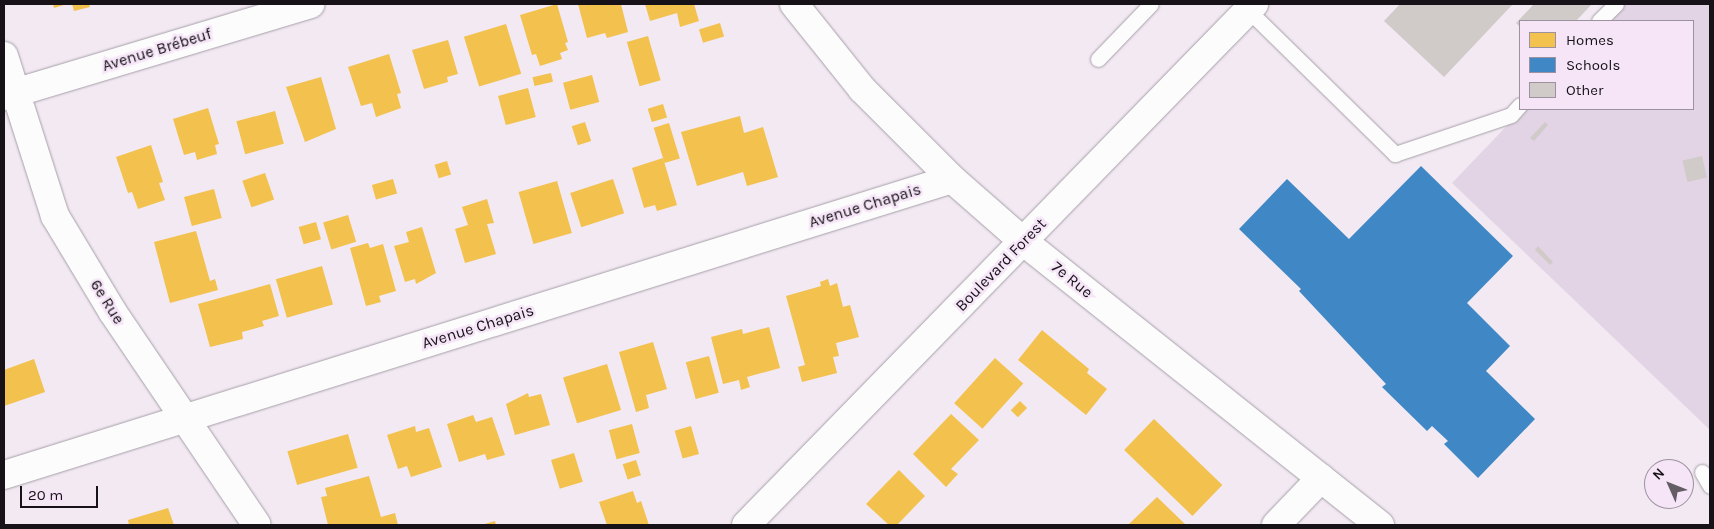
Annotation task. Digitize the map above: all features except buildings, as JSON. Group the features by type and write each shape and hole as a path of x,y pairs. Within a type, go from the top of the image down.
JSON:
{"street":[{"name":"Avenue Brébeuf","path":"9,94 311,4"},
{"name":"7e Rue","path":"794,4 862,89 952,179 1024,242 1321,478 1375,524"},
{"name":"Boulevard Forest","path":"746,525 1024,242 1251,7"},
{"name":"6e Rue","path":"4,56 9,94 55,216 112,311 184,420 257,525"},
{"name":"Avenue Chapais","path":"4,475 952,179"},
{"path":"1276,525 1321,478"}],"lane":[{"path":"1098,60 1151,4"},
{"path":"1600,20 1616,4"},
{"path":"1251,7 1395,154 1511,115 1519,106"},
{"path":"1702,472 1710,486"}],"shaded area":[{"path":"1624,4 1710,4 1710,430 1452,183 1522,110 1694,110 1694,20 1608,20"}]}
